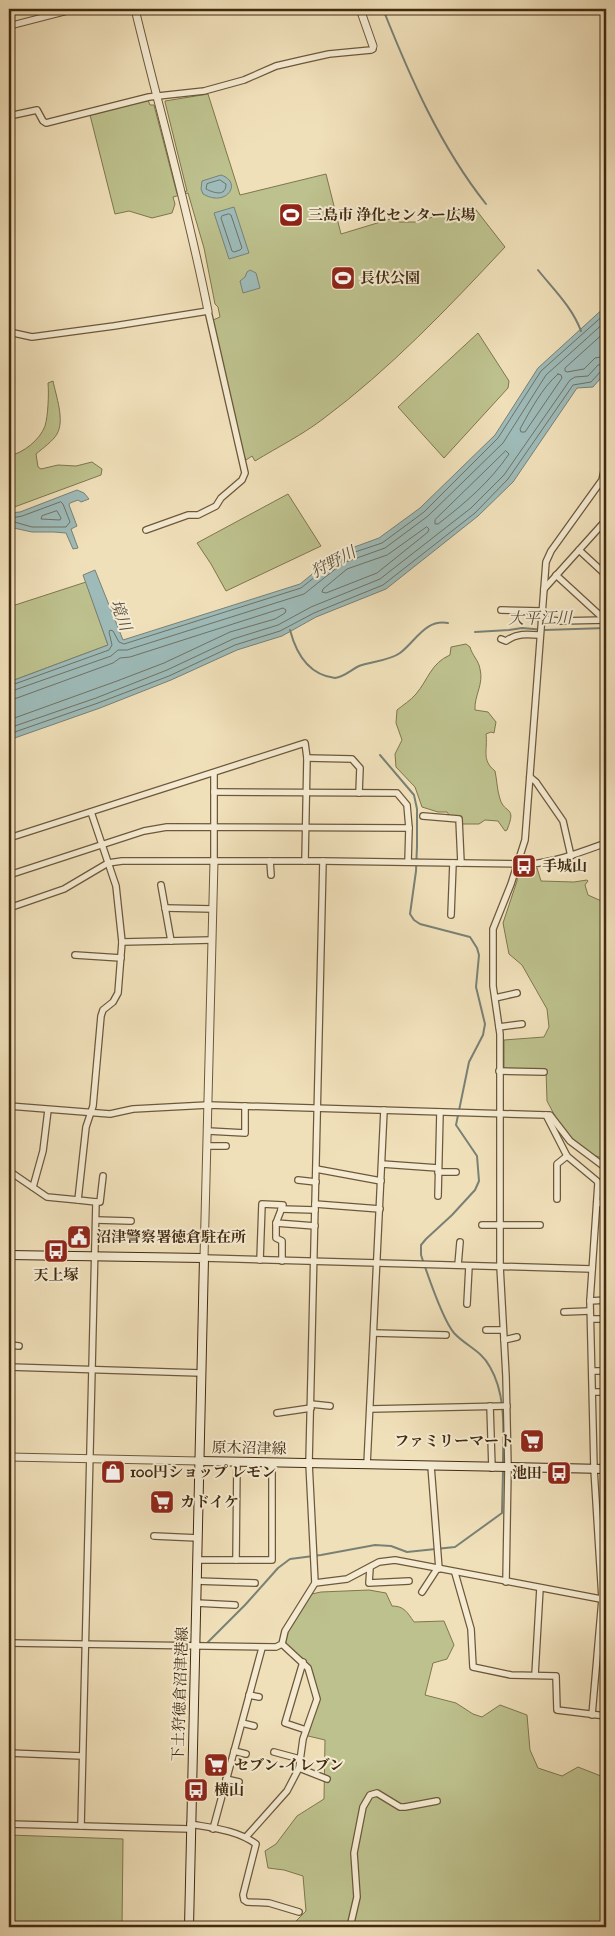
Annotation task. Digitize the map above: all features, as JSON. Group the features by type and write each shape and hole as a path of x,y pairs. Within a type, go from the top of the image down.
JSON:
{"main road":[{"path":"9,1255 204,1258"},
{"name":"原木沼津線","path":"204,1258 199,1461 606,1469"},
{"name":"下土狩徳倉沼津港線","path":"189,1927 199,1461"}],"street":[{"path":"9,26 75,9"},
{"path":"135,9 195,245 245,473 242,480 221,498 216,506 198,515 188,515 146,530"},
{"path":"9,116 37,110 40,112 42,121 46,123 156,97 204,91 250,78 285,64 330,54 371,50 373,46 360,9"},
{"path":"9,332 32,336 114,326 208,310"},
{"path":"506,1582 507,1406 499,1226 499,1027 493,986 493,929 525,840 547,558 602,480 604,471"},
{"path":"544,589 579,550 605,525"},
{"path":"579,550 606,575"},
{"path":"556,575 606,620"},
{"path":"501,610 542,611"},
{"path":"542,622 606,620"},
{"path":"501,639 506,641 513,636 540,634"},
{"path":"9,838 305,743 307,758 305,861"},
{"path":"307,758 352,758 360,768 359,793"},
{"path":"214,773 214,861 204,1258 592,1269"},
{"path":"530,777 536,782 562,818 571,856"},
{"path":"214,792 397,793 407,805 411,862"},
{"path":"78,1200 86,1127 93,1100 101,1016 103,1010 113,1002 118,993 122,942 118,896 91,812"},
{"path":"423,816 459,819 461,863"},
{"path":"9,875 144,831 162,827 409,828"},
{"path":"9,908 69,887 108,863 127,860 517,864 541,863 571,856 606,843"},
{"path":"270,861 271,875"},
{"path":"282,1644 285,1631 315,1583 309,1463 323,861"},
{"path":"451,915 452,863"},
{"path":"161,885 171,941"},
{"path":"165,908 213,909"},
{"path":"122,942 212,940"},
{"path":"75,955 121,958"},
{"path":"495,998 516,993"},
{"path":"499,1027 522,1024"},
{"path":"499,1071 544,1072"},
{"path":"9,1106 110,1114 142,1108 208,1105 550,1115 570,1141 606,1168"},
{"path":"208,1132 246,1133 246,1106"},
{"path":"33,1187 43,1151 48,1110"},
{"path":"367,1465 384,1110"},
{"path":"438,1196 440,1112"},
{"path":"546,1115 566,1156 597,1180 590,1311 594,1469 604,1600 592,1715"},
{"path":"207,1146 226,1146"},
{"path":"557,1199 557,1164 566,1156"},
{"path":"382,1164 456,1172"},
{"path":"316,1169 381,1181"},
{"path":"9,1170 47,1197 95,1202 100,1202 103,1176"},
{"path":"298,1180 316,1182"},
{"path":"81,1826 95,1202"},
{"path":"597,1202 606,1206"},
{"path":"260,1260 262,1204 283,1205 276,1223 276,1238 282,1241 282,1261"},
{"path":"282,1209 315,1207 380,1209"},
{"path":"96,1220 131,1221"},
{"path":"276,1223 315,1226"},
{"path":"482,1224 499,1226 540,1225"},
{"path":"458,1265 460,1242"},
{"path":"467,1304 469,1266"},
{"path":"590,1301 606,1300"},
{"path":"564,1312 590,1311"},
{"path":"591,1319 606,1319"},
{"path":"486,1330 503,1330"},
{"path":"374,1333 446,1335"},
{"path":"504,1340 517,1337"},
{"path":"9,1346 19,1346"},
{"path":"9,1367 201,1372"},
{"path":"592,1371 606,1371"},
{"path":"593,1392 606,1392"},
{"path":"277,1413 311,1406 330,1406"},
{"path":"490,1406 495,1468"},
{"path":"370,1409 507,1406"},
{"path":"9,1457 199,1461"},
{"path":"236,1560 237,1462"},
{"path":"197,1560 272,1560 272,1462"},
{"path":"422,1592 438,1569 431,1466"},
{"path":"154,1536 198,1538"},
{"path":"315,1583 347,1578 379,1562 395,1560 604,1600"},
{"path":"370,1568 369,1583 410,1581"},
{"path":"455,1573 471,1629 473,1667 510,1675 556,1676 557,1710 606,1716"},
{"path":"196,1581 256,1583"},
{"path":"535,1675 540,1588"},
{"path":"196,1603 234,1605"},
{"path":"9,1643 262,1648 276,1647 282,1644"},
{"path":"246,1837 287,1791 298,1768 306,1730 317,1699 308,1668 282,1644"},
{"path":"213,1828 262,1648"},
{"path":"302,1662 284,1723 306,1730"},
{"path":"249,1695 259,1697"},
{"path":"242,1724 254,1726"},
{"path":"234,1751 246,1754"},
{"path":"274,1752 300,1759"},
{"path":"9,1753 82,1756"},
{"path":"298,1768 327,1780"},
{"path":"226,1779 239,1782"},
{"path":"350,1927 358,1897 354,1853 363,1806 370,1795 377,1793 400,1807 437,1801"},
{"path":"9,1824 190,1826 213,1828 246,1837 256,1844 243,1895 244,1900 247,1902 269,1903 299,1912"}],"green space":[{"name":"長伏公園","path":"208,94 240,195 326,174 341,234 397,217 399,222 415,222 473,206 505,247 440,315 372,380 315,425 255,461 252,456 246,460 243,454 213,320 220,317 218,307 215,304 204,248 188,193 173,197 175,204 172,213 152,218 129,211 115,214 90,115 148,100 150,105 154,105 177,194 187,191 165,101"},
{"path":"478,333 509,381 508,388 444,458 398,407"},
{"path":"53,381 60,415 59,428 53,439 36,454 38,467 41,469 58,465 76,466 92,462 102,469 101,475 9,509 9,456 20,452 30,445 43,431 48,411 48,383"},
{"path":"288,494 321,546 226,591 197,543"},
{"path":"86,582 108,645 9,682 9,607"},
{"path":"466,644 470,647 478,663 481,674 475,710 488,712 496,722 494,733 486,734 486,754 488,763 495,771 500,799 511,817 505,831 498,821 485,820 479,824 462,824 453,821 447,812 438,812 422,807 415,787 396,767 395,754 402,740 396,723 397,710 416,694 438,662 450,655 451,647"},
{"path":"537,868 541,881 574,882 587,880 585,885 588,895 606,903 606,1159 586,1153 564,1133 547,1101 546,1070 504,1069 504,1040 544,1037 549,1027 547,1009 522,965 509,954 503,923 517,881 518,869"},
{"path":"369,1590 386,1593 392,1606 402,1608 414,1622 444,1621 454,1645 447,1659 433,1663 425,1695 456,1703 473,1714 482,1717 500,1705 527,1715 530,1750 538,1768 562,1776 578,1767 606,1778 606,1927 258,1927 295,1922 306,1911 303,1876 284,1870 268,1868 265,1851 276,1844 297,1816 324,1799 325,1740 304,1735 319,1697 313,1673 305,1660 282,1644 289,1625 307,1595 321,1592"},
{"path":"9,1835 123,1839 122,1927 9,1927"}],"water":[{"path":"221,175 228,178 231,183 229,192 219,198 203,194 201,189 202,181"},
{"path":"234,207 249,253 229,259 214,213"},
{"path":"250,270 256,273 260,288 243,293 240,281"},
{"name":"狩野川","path":"606,306 606,372 593,387 577,388 513,482 478,516 386,589 316,617 282,636 237,650 171,680 100,708 9,740 9,682 108,645 83,575 95,570 123,640 300,584 338,553 379,538 420,508 495,435 538,368"},
{"path":"77,490 84,493 89,499 81,502 78,500 69,505 77,526 71,529 78,548 73,549 66,533 32,532 9,527 9,513 20,512"}],"waterway":[{"path":"383,9 415,85 440,135 469,182 486,204"},
{"path":"538,270 568,306 581,331"},
{"name":"大平江川","path":"290,630 300,655 311,668 326,676 335,678 359,666 396,656 421,632 433,624 448,623"},
{"name":"大平江川","path":"475,632 522,628 545,630 606,628"},
{"path":"380,755 414,795 417,809 416,871 410,914 420,924 470,937 479,955 476,987 485,1024 483,1035 469,1062 456,1125 477,1156 479,1181 475,1190 421,1245 421,1255 450,1327 459,1338 487,1361 495,1378 502,1402 503,1465"},
{"path":"208,1642 278,1568 290,1559 375,1545 391,1546 407,1552 455,1547 502,1513 503,1470"}],"place":[{"name":"三島市 浄化センター広場","path":"291,215"},
{"name":"長伏公園","path":"343,278"},
{"name":"手城山","path":"524,866"},
{"name":"沼津警察署徳倉駐在所","path":"79,1237"},
{"name":"天上塚","path":"56,1251"},
{"name":"ファミリーマート","path":"532,1441"},
{"name":"100円ショップ レモン","path":"113,1472"},
{"name":"池田","path":"559,1473"},
{"name":"カドイケ","path":"162,1502"},
{"name":"セブン-イレブン","path":"216,1765"},
{"name":"横山","path":"196,1790"}],"water label":[{"name":"境川","path":"121,615"}]}
